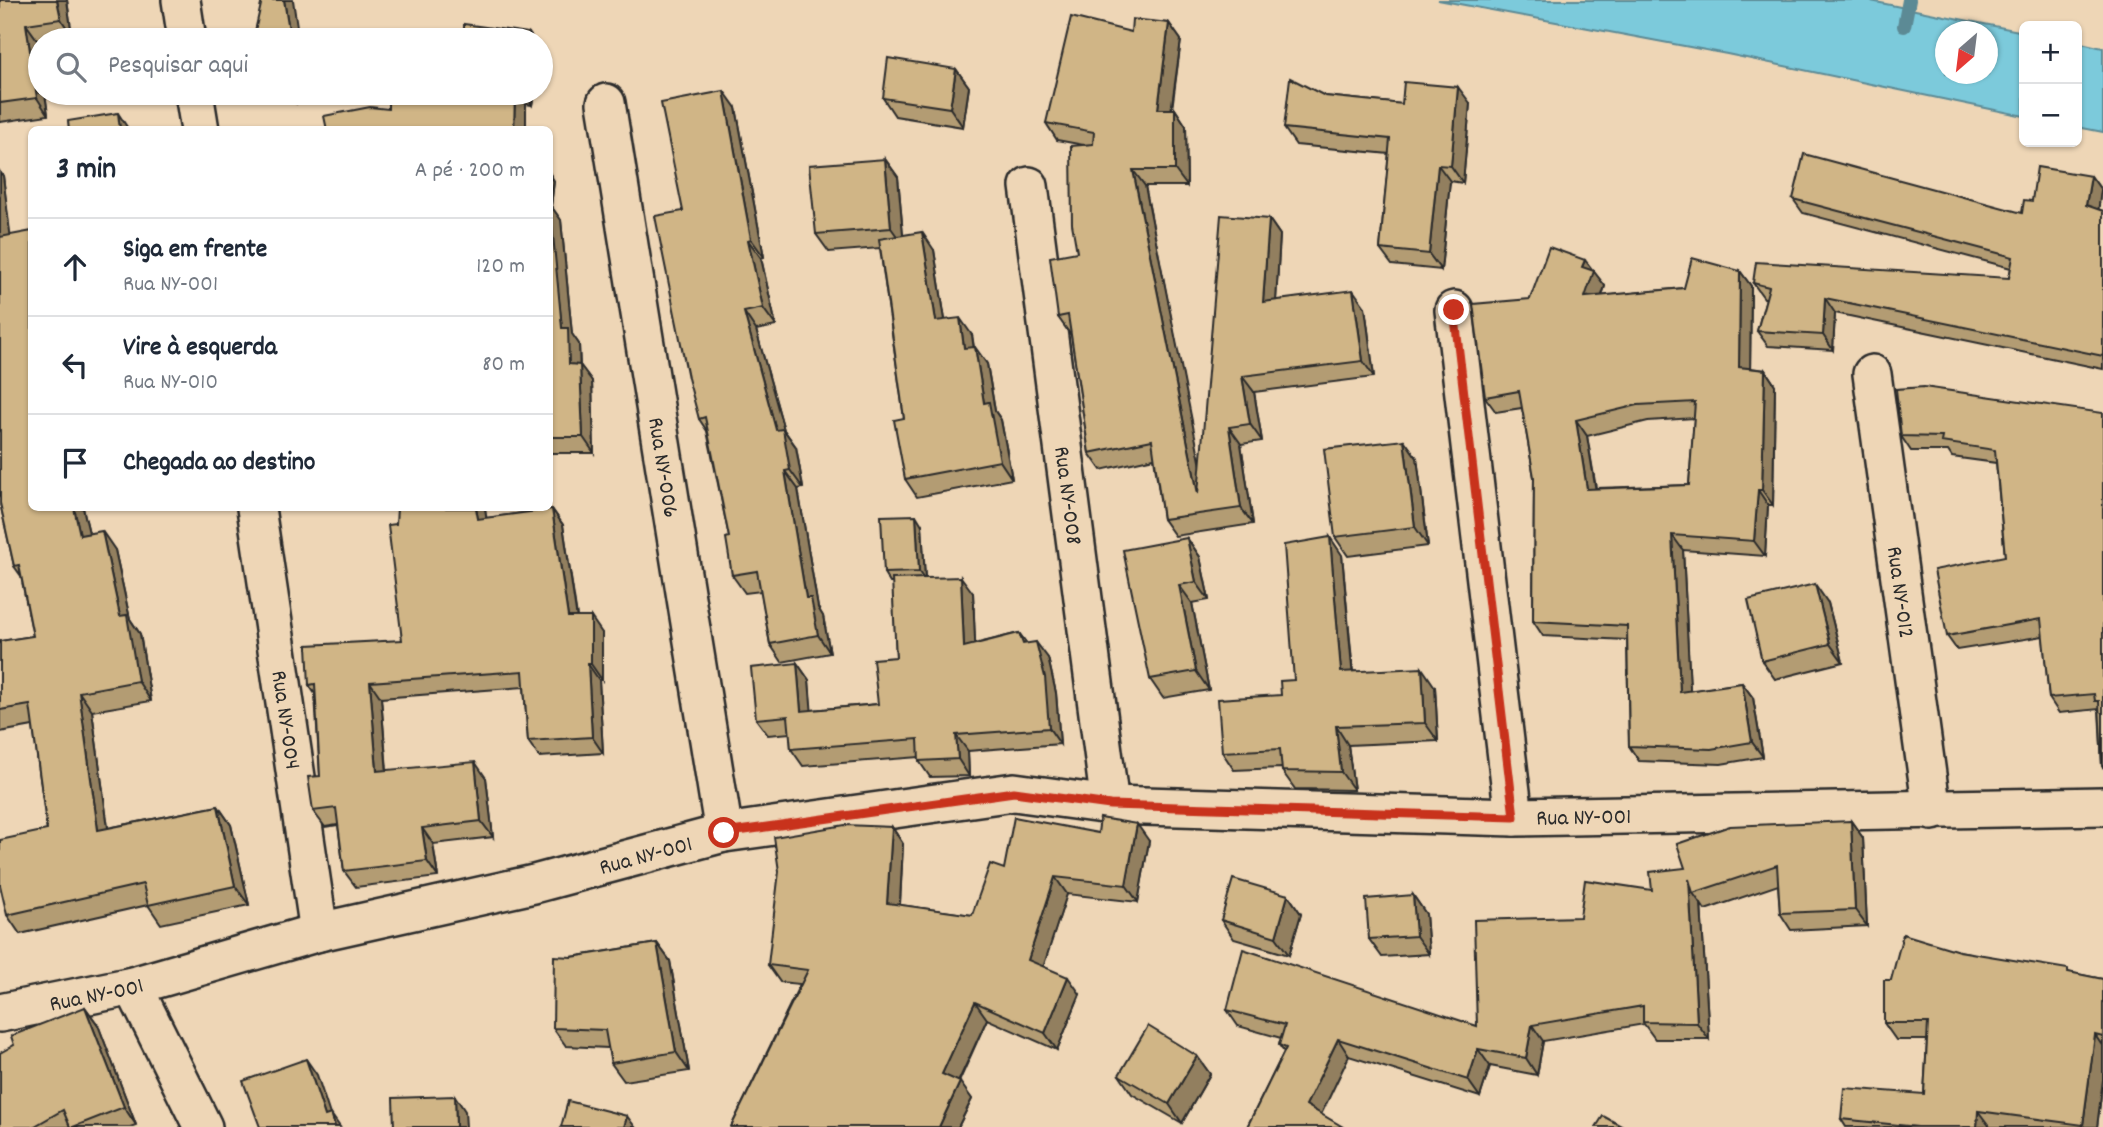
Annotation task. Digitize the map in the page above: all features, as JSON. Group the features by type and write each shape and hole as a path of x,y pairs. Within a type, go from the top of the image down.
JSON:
{"street":[{"path":"181,0 185,28"},
{"name":"Rua NY-006","path":"606,103 724,833"},
{"path":"196,105 199,126"},
{"name":"Rua NY-008","path":"1029,186 1110,805"},
{"path":"1454,310 1514,817"},
{"name":"Rua NY-012","path":"1872,374 1932,811"},
{"name":"Rua NY-004","path":"256,511 319,932"},
{"name":"Rua NY-001","path":"0,1013 133,986 319,932 534,884 724,833 1014,792 1110,805 1514,817 2103,806"},
{"path":"133,986 203,1127"}],"water":[{"path":"1438,0 1866,0 1970,21 1935,21 1935,84 1998,84 1998,27 2019,31 2019,115 1727,54"},
{"path":"2082,43 2103,48 2103,132 2082,128"}],"building":[{"path":"0,0 57,0 61,19 26,24 28,99 0,103"},
{"path":"262,0 284,0 289,28 256,28"},
{"path":"1071,17 1131,32 1132,19 1169,23 1158,109 1175,109 1175,170 1133,170 1198,494 1221,215 1269,219 1263,302 1353,290 1363,361 1242,376 1250,424 1229,427 1241,508 1163,519 1152,440 1089,453 1068,315 1058,317 1050,257 1077,252 1072,224 1071,146 1093,144 1094,132 1046,123"},
{"path":"464,24 493,28 464,28"},
{"path":"888,58 956,69 950,108 883,98"},
{"path":"1290,78 1325,96 1402,104 1404,82 1458,87 1451,166 1438,165 1429,254 1380,249 1390,139 1284,128"},
{"path":"724,91 751,239 748,240 763,308 744,312 776,430 783,429 790,470 785,471 806,598 811,598 818,635 770,644 757,571 732,575 726,538 729,537 705,417 699,419 688,378 655,216 683,211 661,103"},
{"path":"388,105 515,105 514,126 326,126 324,116 370,107 388,109"},
{"path":"118,113 120,126 69,126 68,121"},
{"path":"1804,154 2022,213 2024,200 2032,201 2037,167 2091,176 2086,205 2103,211 2103,356 1825,298 1823,335 1757,331 1769,287 1753,283 1756,262 2009,278 2013,257 1793,199"},
{"path":"885,159 891,228 816,234 809,165"},
{"path":"28,232 28,511 75,511 80,535 102,531 120,616 127,615 138,681 79,692 98,830 218,806 235,886 148,905 143,884 7,915 0,885 0,840 47,830 30,705 0,710 0,641 33,636 19,565 14,566 0,503 0,237"},
{"path":"922,232 936,321 960,318 964,348 975,347 984,403 989,402 1000,461 905,479 894,420 904,418 879,239"},
{"path":"553,235 562,328 568,328 569,364 580,365 583,437 553,437"},
{"path":"1549,247 1585,260 1582,267 1594,271 1585,297 1684,288 1692,258 1740,271 1739,367 1765,370 1762,490 1758,490 1754,541 1672,535 1680,692 1742,683 1752,742 1711,749 1629,746 1627,626 1533,621 1534,477 1519,391 1485,397 1473,304 1530,299","holes":["1695,402 1689,485 1587,489 1576,420 1638,405"]},
{"path":"1924,387 2103,413 2103,766 2099,701 2095,701 2094,694 2049,698 2041,619 1947,636 1934,570 2005,556 1995,450 1941,442 1942,437 1901,436 1896,389"},
{"path":"1404,440 1415,527 1335,537 1324,449"},
{"path":"397,511 477,511 478,519 552,511 568,617 591,617 591,664 588,664 592,737 528,741 523,671 370,682 377,771 475,762 481,821 422,828 427,861 344,871 336,808 313,811 308,777 320,776 315,684 309,685 307,645 402,640 388,525 396,524"},
{"path":"916,515 919,572 884,573 881,516"},
{"path":"1330,537 1341,672 1422,668 1425,723 1336,726 1341,772 1282,771 1280,749 1222,752 1218,699 1281,695 1280,681 1294,680 1284,545"},
{"path":"1187,538 1196,582 1179,585 1196,671 1150,679 1123,550"},
{"path":"961,577 964,647 1019,633 1023,644 1036,642 1045,677 1049,728 956,735 958,759 919,761 918,739 791,749 788,716 756,719 751,668 797,663 801,711 878,704 873,659 896,657 892,579"},
{"path":"1815,584 1830,644 1762,661 1748,600"},
{"path":"1014,817 1098,833 1100,818 1137,824 1126,885 1055,877 1028,960 1068,977 1045,1033 975,1002 942,1074 960,1082 939,1127 731,1127 808,970 768,965 779,871 774,837 845,825 892,827 887,903 972,915 990,864 1004,869"},
{"path":"1851,821 1855,910 1780,913 1777,865 1693,893 1689,879 1697,1023 1643,1022 1643,1006 1532,1025 1526,1058 1478,1049 1468,1080 1338,1039 1306,1105 1343,1127 1247,1127 1286,1048 1279,1045 1285,1025 1227,1010 1243,949 1477,1026 1474,920 1580,917 1585,880 1652,890 1650,872 1685,868 1677,844 1730,826"},
{"path":"1233,879 1288,895 1276,937 1221,920"},
{"path":"1413,895 1416,936 1369,939 1366,899"},
{"path":"1903,934 1959,951 2068,969 2068,972 2103,979 2103,1037 2095,1035 2083,1125 1978,1111 1977,1127 1918,1127 1841,1119 1844,1088 1924,1094 1928,1023 1884,1023 1884,980 1891,980"},
{"path":"657,943 676,1052 611,1063 605,1030 553,1028 554,956 572,957"},
{"path":"85,1007 124,1107 73,1127 70,1127 63,1110 33,1127 0,1127 0,1053 14,1045 11,1036"},
{"path":"1148,1026 1197,1056 1169,1104 1119,1075"},
{"path":"306,1059 325,1116 331,1114 335,1127 260,1127 243,1081"},
{"path":"455,1096 456,1127 394,1127 393,1098"},
{"path":"568,1101 627,1116 624,1127 561,1127"},
{"path":"1603,1116 1623,1127 1596,1127"}],"waterway":[{"path":"1904,26 1909,0"}],"route":[{"path":"724,833 1014,792 1110,805 1514,817 1454,310"}]}
